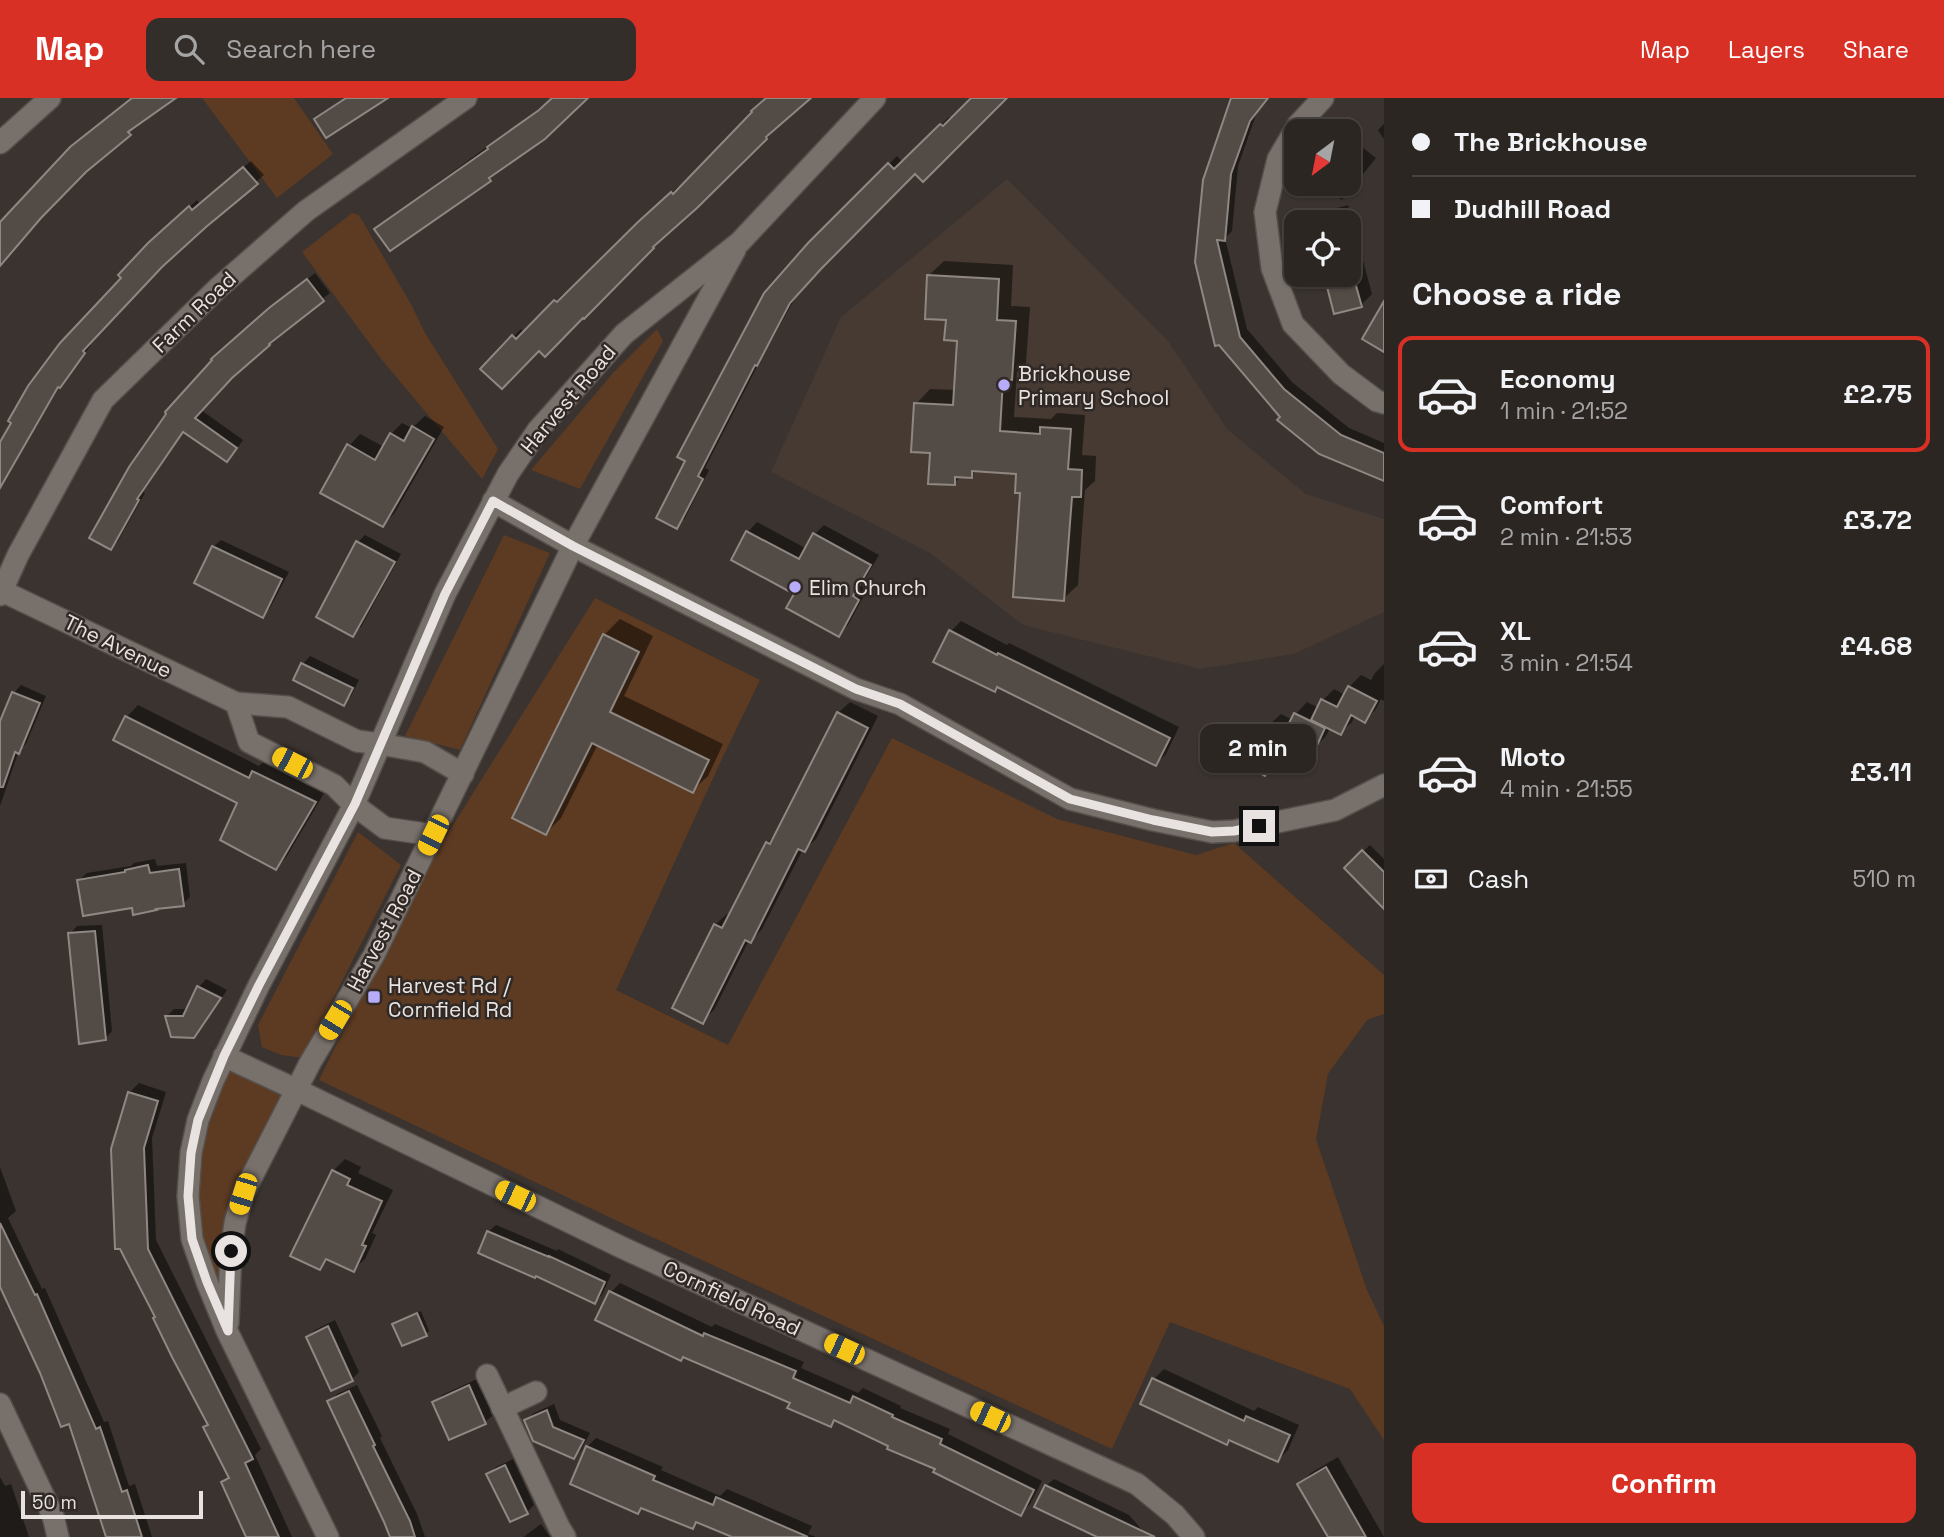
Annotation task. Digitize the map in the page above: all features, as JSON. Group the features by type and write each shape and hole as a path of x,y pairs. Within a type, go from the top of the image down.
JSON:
{"street":[{"path":"0,143 50,98"},
{"name":"Farm Road","path":"1,592 18,555 103,400 218,288 306,211 466,98"},
{"name":"Harvest Road","path":"328,1537 228,1331 192,1239 188,1196 191,1153 198,1120 224,1056 355,804 445,594 508,474 538,430 624,334 740,242 875,98"},
{"path":"1323,98 1298,125 1278,159 1265,212 1272,268 1293,324 1340,374 1377,401 1384,403"},
{"name":"Harvest Road","path":"228,1331 231,1251 243,1194 310,1063 374,955 573,546 740,242"},
{"path":"493,501 573,546 856,689 900,704 1070,799 1212,832 1234,831 1335,810 1384,785"},
{"name":"The Avenue","path":"1,592 236,703 288,707 357,741 425,752 463,774"},
{"path":"236,703 249,742 334,785 385,828 433,835"},
{"name":"Cornfield Road","path":"224,1056 623,1248 1137,1484 1175,1516 1194,1537"},
{"path":"487,1375 565,1537"},
{"path":"502,1408 536,1392"},
{"path":"0,1404 53,1516 58,1537"}],"shaded area":[{"path":"202,98 294,98 333,154 277,198"},
{"name":"Brickhouse Primary School","path":"1007,179 1168,341 1227,429 1306,494 1384,519 1384,612 1294,654 1200,669 1023,625 930,553 771,472 841,317"},
{"path":"352,213 359,215 425,333 498,449 482,479 382,360 302,252"},
{"path":"657,329 663,341 580,489 531,470 614,372"},
{"path":"504,535 550,553 460,750 405,736"},
{"path":"595,598 760,680 616,990 728,1045 892,738 1057,819 1196,855 1234,843 1384,975 1384,1014 1367,1020 1328,1074 1316,1139 1367,1290 1384,1326 1384,1440 1350,1389 1170,1322 1112,1449 319,1080 413,889"},
{"path":"358,832 401,865 303,1058 281,1055 262,1047 258,1025"},
{"path":"229,1066 286,1095 219,1292 197,1240 195,1152"}],"building":[{"path":"132,98 176,98 128,132 131,135 86,172 41,218 0,266 0,222 70,147"},
{"path":"346,98 388,98 326,138 314,119"},
{"path":"552,98 588,98 545,139 489,178 491,181 390,251 374,229 488,149 487,147"},
{"path":"766,98 811,98 766,137 767,139 697,208 653,247 545,357 539,351 502,389 480,369 512,335 516,339 638,222 671,192 673,194"},
{"path":"971,98 1007,98 923,182 915,174 790,303 698,476 703,479 677,529 656,518 685,461 677,457 764,293 808,243 888,163 894,169"},
{"path":"1231,98 1268,98 1250,121 1231,174 1225,241 1217,240 1240,337 1284,389 1341,435 1384,453 1384,481 1319,454 1277,420 1280,417 1219,345 1215,346 1195,262 1203,180"},
{"path":"243,167 258,184 162,267 83,351 85,353 60,388 58,387 0,488 0,442 11,423 8,421 28,386 60,343 121,278 118,275 148,243 189,206 192,210"},
{"path":"927,275 999,279 997,320 1016,321 1012,380 1003,379 1000,431 1040,434 1040,427 1071,429 1068,469 1082,470 1081,497 1072,497 1064,601 1013,597 1020,493 1015,493 1016,474 972,471 972,478 955,477 955,485 928,484 930,453 911,452 914,403 953,405 957,341 944,340 946,320 925,319"},
{"path":"307,279 324,301 269,344 232,378 195,418 237,448 227,462 183,432 137,499 139,500 111,550 89,538 129,467 165,412 211,359"},
{"path":"1327,287 1356,287 1362,307 1334,314"},
{"path":"1384,301 1384,352 1362,339"},
{"path":"412,426 434,439 383,527 320,493 347,444 375,460 390,433 404,441"},
{"path":"746,531 799,559 813,533 871,565 853,596 859,600 839,637 786,608 794,594 731,560"},
{"path":"356,541 395,562 353,637 316,617"},
{"path":"212,546 282,579 263,618 194,583"},
{"path":"949,630 1170,738 1156,766 997,687 995,692 933,662"},
{"path":"603,634 639,652 610,712 709,760 693,793 592,743 546,835 512,818"},
{"path":"301,663 353,688 344,706 293,680"},
{"path":"1348,686 1377,701 1365,723 1351,715 1341,735 1311,720 1321,699 1337,707"},
{"path":"12,692 40,703 19,754 15,752 3,787 0,787 0,721"},
{"path":"837,712 868,728 805,852 798,849 751,943 745,940 703,1024 672,1008 714,924 722,928 766,842 770,844"},
{"path":"1294,713 1325,728 1315,750 1299,742 1288,762 1275,755 1265,776 1230,758 1242,736 1258,744 1268,724 1284,733"},
{"path":"125,716 249,778 252,771 316,802 276,870 220,840 237,803 113,740"},
{"path":"1362,850 1384,872 1384,909 1344,868"},
{"path":"148,865 150,873 179,869 184,906 133,915 132,908 83,916 77,880"},
{"path":"95,931 106,1040 79,1044 68,933"},
{"path":"197,986 221,998 194,1038 171,1037 165,1016 183,1016"},
{"path":"128,1092 158,1101 144,1148 148,1249 253,1459 245,1463 279,1537 246,1537 221,1482 229,1478 203,1427 208,1425 120,1249 115,1249 111,1149"},
{"path":"332,1170 350,1179 347,1185 382,1201 362,1245 366,1246 354,1272 326,1259 320,1270 290,1256"},
{"path":"0,1223 35,1295 37,1294 96,1429 100,1427 122,1492 127,1490 142,1537 106,1537 69,1424 61,1427 40,1373 0,1287"},
{"path":"487,1231 605,1282 595,1304 478,1253"},
{"path":"609,1291 703,1336 704,1333 796,1371 793,1378 850,1403 853,1396 942,1439 940,1444 1034,1490 1021,1516 933,1472 935,1469 887,1449 888,1446 834,1420 831,1427 787,1408 790,1403 683,1357 681,1361 595,1320"},
{"path":"417,1313 427,1336 402,1346 392,1324"},
{"path":"328,1326 353,1381 331,1391 306,1337"},
{"path":"1152,1378 1244,1421 1246,1416 1290,1435 1278,1462 1229,1440 1227,1445 1140,1404"},
{"path":"469,1385 486,1424 449,1440 432,1402"},
{"path":"349,1391 415,1537 390,1537 327,1401"},
{"path":"547,1410 553,1427 584,1440 574,1459 533,1441 524,1420"},
{"path":"586,1446 655,1476 653,1480 713,1505 716,1497 808,1537 732,1537 696,1522 693,1529 641,1508 638,1514 570,1484"},
{"path":"505,1465 528,1514 510,1522 486,1474"},
{"path":"1326,1467 1366,1537 1328,1537 1297,1484"},
{"path":"1045,1485 1155,1537 1097,1537 1034,1507"}],"place":[{"name":"Brickhouse Primary School","path":"1004,385"},
{"name":"Elim Church","path":"795,587"},
{"name":"Harvest Rd / Cornfield Rd","path":"374,997"}],"route":[{"path":"231,1251 228,1331 192,1239 188,1196 191,1153 198,1120 224,1056 259,985 355,804 445,594 493,501 573,546 856,689 900,704 1070,799 1212,832 1259,826"}]}
